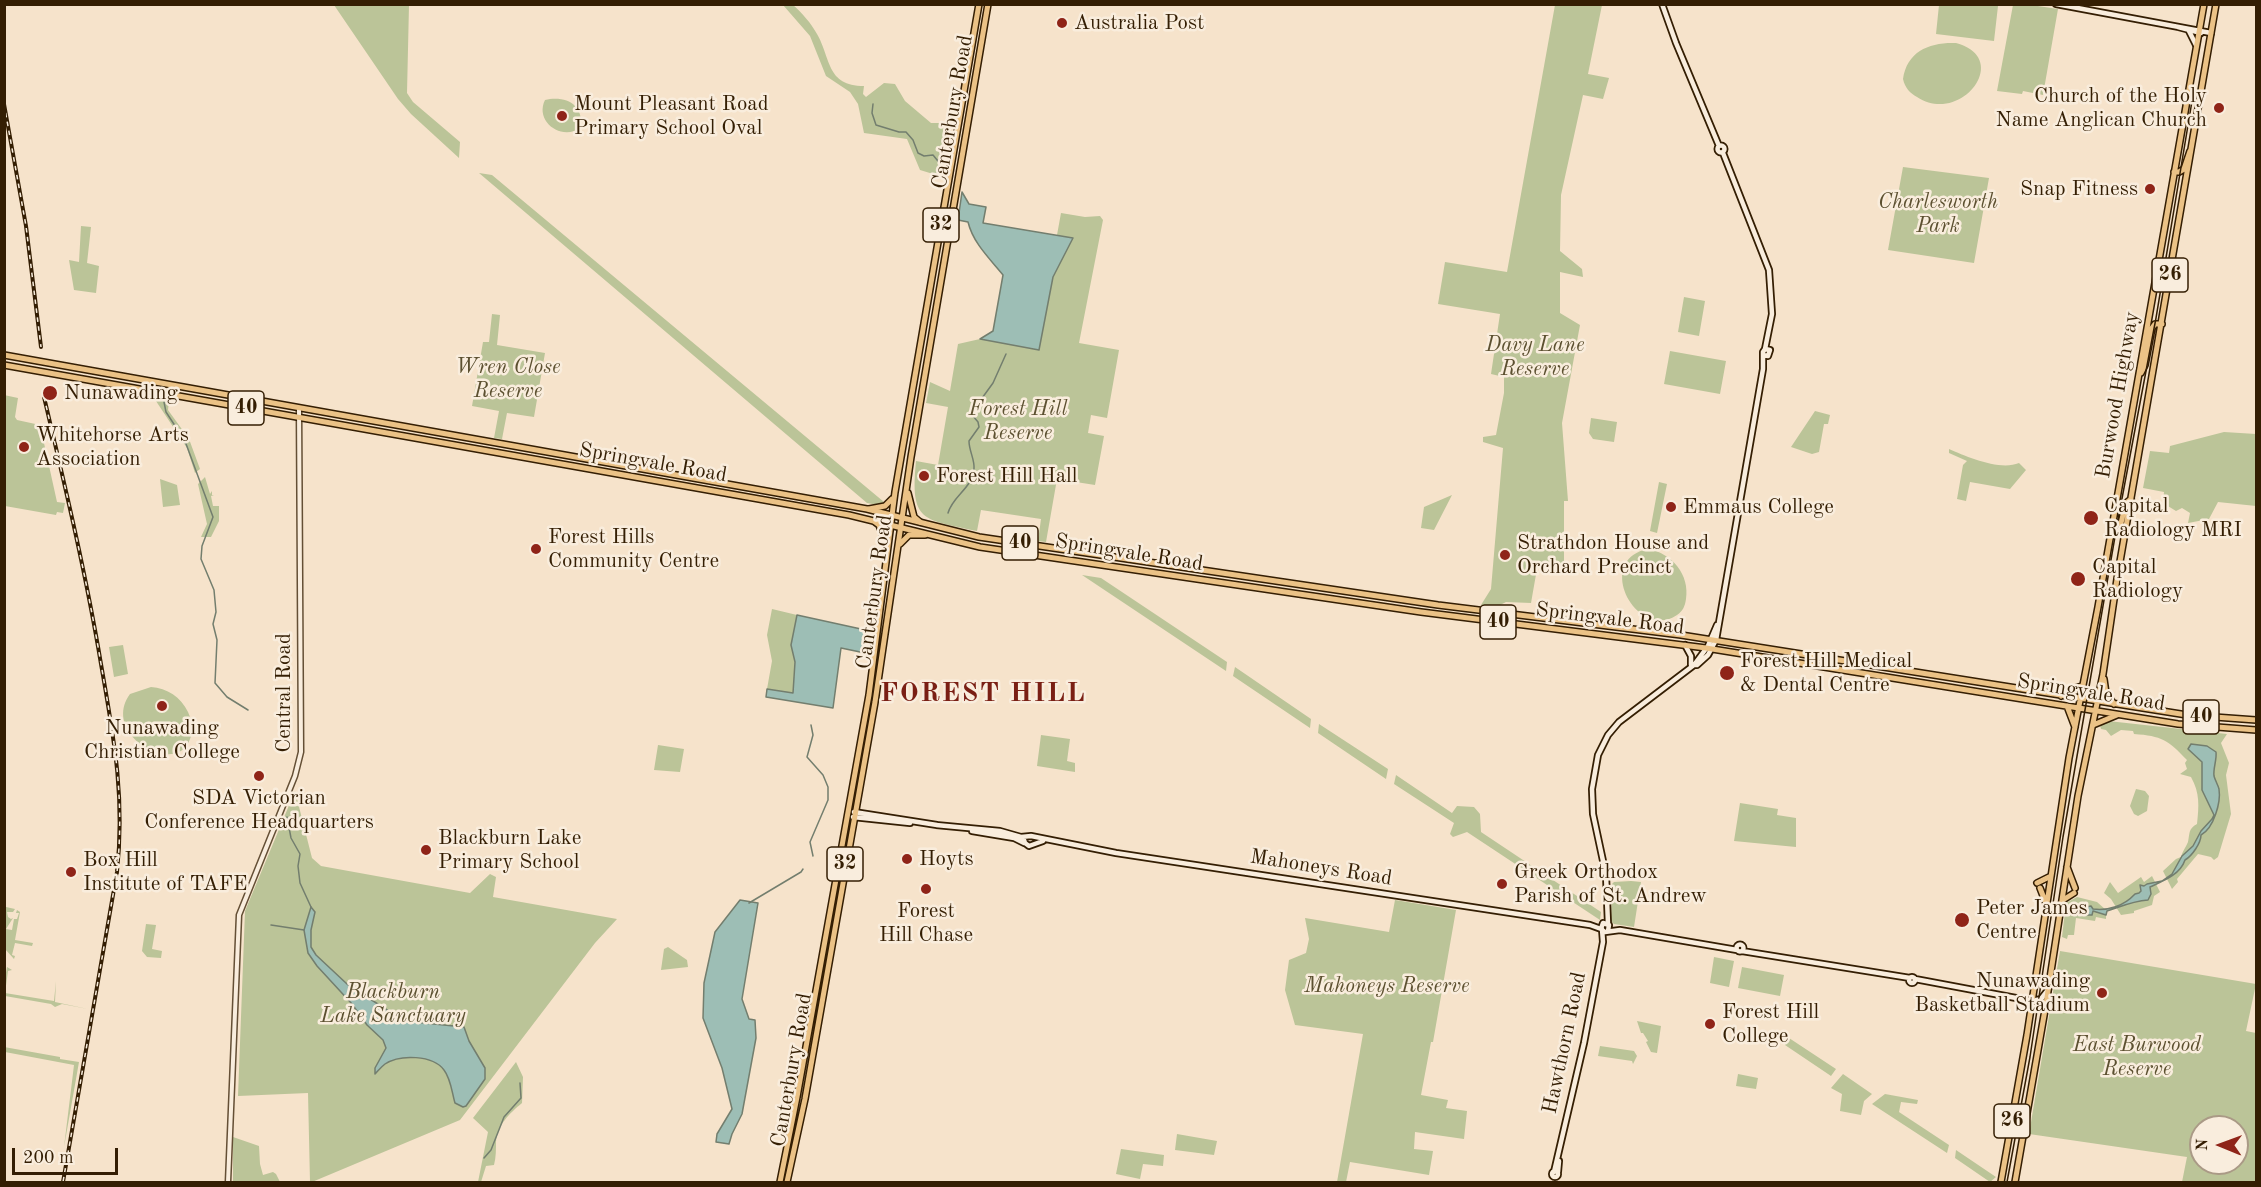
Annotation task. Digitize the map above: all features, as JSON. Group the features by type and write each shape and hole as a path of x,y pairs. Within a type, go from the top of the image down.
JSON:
{"main road":[{"name":"Canterbury Road","path":"780,1182 873,667 895,492 979,4"},
{"name":"Canterbury Road","path":"787,1182 798,1139 881,668 925,370 988,4"},
{"name":"Hawthorn Road","path":"1554,1177 1584,1043 1607,914 1606,875 1593,814 1592,789 1598,755 1605,740 1619,722 1692,666 1697,665 1714,640 1767,352 1773,298 1769,270 1723,153 1718,151 1719,146 1662,4"},
{"path":"2056,4 2211,33"},
{"name":"Burwood Highway","path":"2001,1182 2033,998 2074,727 2204,4"},
{"name":"Burwood Highway","path":"2014,1182 2067,866 2103,674 2216,4"},
{"path":"2189,29 2201,20"},
{"path":"2189,29 2196,45"},
{"path":"2174,172 2184,169 2192,147"},
{"path":"2138,377 2145,365 2152,328 2155,324 2162,324"},
{"name":"Springvale Road","path":"4,356 867,509 971,536 1438,605 1714,640 2187,716 2256,720"},
{"name":"Springvale Road","path":"4,365 873,520 975,546 1420,612 1709,648 2194,726 2256,730"},
{"path":"916,369 925,370"},
{"path":"908,482 913,515 920,522"},
{"path":"867,509 886,506 895,492"},
{"path":"2112,524 2121,523 2126,502 2131,499"},
{"path":"873,520 879,525 886,550"},
{"path":"897,550 902,540 909,535 930,535"},
{"path":"1100,555 1106,566"},
{"path":"1685,645 1691,657 1692,666"},
{"path":"2103,674 2106,693 2114,704"},
{"path":"2061,696 2082,686"},
{"path":"2067,706 2074,727"},
{"path":"2093,725 2119,715"},
{"path":"2187,716 2188,721 2194,726"},
{"path":"847,813 991,830 1025,840 1029,846 1034,844 1034,838"},
{"name":"Mahoneys Road","path":"1025,840 1034,838 1049,840 1101,851 1258,876 1740,948 1912,980 2033,998"},
{"name":"Mahoneys Road","path":"1034,844 1049,840"},
{"path":"2062,900 2074,890 2067,866"},
{"path":"2047,908 2039,885 2051,876"},
{"path":"818,974 826,975"},
{"path":"2033,998 2041,999 2048,990"},
{"path":"807,1038 815,1040"},
{"path":"2009,1138 2018,1138 2024,1130"}],"street":[{"name":"Central Road","path":"228,1182 239,915 295,776 301,753 297,417 299,409"}],"green space":[{"path":"334,5 409,5 407,93 413,102 460,142 459,158 398,99"},
{"path":"783,5 793,5 809,22 815,30 831,69 843,81 852,85 864,86 863,94 866,97 884,83 895,84 905,101 931,123 952,123 943,177 920,170 907,139 864,133 858,104 850,92 826,76 810,36"},
{"name":"Davy Lane Reserve","path":"1555,5 1602,5 1588,74 1609,78 1603,99 1583,95 1561,195 1560,251 1582,269 1583,277 1560,272 1560,313 1580,325 1562,423 1568,501 1564,501 1564,567 1538,563 1531,603 1506,602 1496,607 1481,605 1491,589 1503,448 1483,442 1483,437 1496,435 1504,393 1504,377 1491,374 1500,314 1438,304 1445,262 1507,272"},
{"path":"1939,5 1998,6 1994,41 1936,34"},
{"path":"2013,5 2058,9 2043,95 2023,91 2022,94 1997,91"},
{"path":"1956,43 1972,51 1980,62 1980,74 1974,86 1964,97 1950,103 1934,104 1910,92 1903,79 1909,61 1921,50 1937,44"},
{"name":"Mount Pleasant Road Primary School Oval","path":"545,100 564,100 574,105 580,114 581,127 566,132 552,127 543,116"},
{"name":"Charlesworth Park","path":"1903,167 1989,178 1974,263 1888,250"},
{"path":"479,173 492,175 884,502 878,505 867,503"},
{"name":"Forest Hill Reserve","path":"1061,213 1085,217 1100,216 1103,220 1079,343 1119,350 1107,418 1091,415 1088,433 1104,436 1095,485 1057,479 1046,542 1038,541 1041,519 981,510 977,531 932,520 918,507 915,496 916,461 938,465 948,407 926,403 930,382 950,391 958,344 980,339 1039,350 1053,277 1072,239 1057,235"},
{"path":"81,226 91,227 87,263 99,266 96,293 74,290 69,260 79,262"},
{"path":"1684,297 1705,301 1699,336 1678,332"},
{"name":"Wren Close Reserve","path":"492,314 500,315 497,345 545,353 534,417 507,413 502,439 494,438 499,411 472,406 483,342 489,342"},
{"path":"1670,351 1726,361 1720,394 1664,384"},
{"path":"4,395 18,398 15,417 17,420 40,425 57,502 65,503 63,513 57,512 56,515 5,506"},
{"path":"154,398 169,401 168,410 189,439 200,469 195,473 187,448"},
{"path":"1815,411 1830,415 1828,424 1824,424 1819,452 1812,454 1791,447"},
{"path":"1591,418 1617,422 1614,442 1593,439 1589,433"},
{"path":"2224,432 2256,434 2256,506 2218,502 2209,519 2188,523 2190,513 2182,508 2176,511 2163,503 2164,492 2143,488 2150,451 2169,453 2170,446"},
{"path":"1949,449 1993,464 2019,463 2026,470 2010,489 1970,482 1966,501 1957,499 1963,465 1967,461 1949,453"},
{"path":"205,477 210,494 212,491 214,495 211,496 213,506 219,506 219,521 211,537 201,537 207,524 198,484"},
{"path":"160,479 177,485 180,505 163,507"},
{"path":"1659,482 1667,484 1657,533 1650,531"},
{"path":"1452,495 1434,530 1421,528 1424,507"},
{"path":"1648,549 1657,551 1672,560 1678,566 1685,582 1686,599 1681,612 1662,620 1648,618 1636,609 1627,596 1622,582 1624,568 1632,556"},
{"path":"1082,575 1101,578 1227,662 1226,671"},
{"path":"772,609 797,615 791,645 795,662 793,693 767,689 772,661 767,635"},
{"path":"123,645 128,674 114,677 109,647"},
{"path":"1235,667 1311,719 1310,728 1233,676"},
{"path":"151,687 173,694 188,712 192,732 182,750 171,754 157,753 132,737 125,724 123,709 130,694"},
{"path":"2108,721 2227,734 2221,743 2229,763 2226,775 2231,814 2218,857 2214,860 2198,854 2177,879 2178,882 2172,889 2163,871 2181,857 2189,834 2197,824 2196,789 2191,777 2180,774 2187,769 2185,763 2187,760 2175,748 2158,738 2121,730 2111,736 2106,730 2101,729 2100,725"},
{"path":"1319,724 1388,769 1386,779 1318,733"},
{"path":"1041,735 1070,739 1067,761 1075,763 1075,772 1037,766"},
{"path":"658,745 684,749 680,772 654,770"},
{"path":"1396,775 1452,813 1457,806 1474,807 1480,814 1481,832 1601,912 1600,920 1467,832 1453,837 1450,834 1454,823 1394,784"},
{"path":"2136,789 2145,791 2149,796 2147,811 2138,816 2134,814 2130,806"},
{"name":"Blackburn Lake Sanctuary","path":"295,791 312,858 321,866 470,893 490,874 496,877 493,897 617,919 595,943 460,1120 312,1182 310,1182 308,1093 238,1096 245,911"},
{"path":"1740,803 1778,809 1777,815 1796,818 1796,847 1734,841"},
{"path":"2152,876 2160,892 2154,896 2152,905 2134,911 2134,913 2121,915 2111,899 2104,893 2110,882 2118,893 2141,877 2144,882"},
{"path":"1641,882 1634,927 1614,924 1611,921 1612,884"},
{"path":"2077,897 2097,902 2106,910 2106,919 2096,917 2095,921 2076,918 2074,935 2068,935 2067,939 2062,937 2066,903"},
{"name":"Mahoneys Reserve","path":"1395,900 1456,910 1433,1042 1431,1042 1421,1095 1448,1100 1446,1108 1467,1111 1464,1139 1415,1132 1414,1149 1433,1151 1429,1175 1350,1162 1346,1182 1337,1182 1363,1034 1295,1025 1285,990 1289,960 1306,953 1309,939 1305,918 1389,932"},
{"path":"6,907 15,909 13,912 7,912 8,917 13,918 6,929 12,930 14,919 17,919 19,913 16,913 17,910 20,912 15,940 33,943 32,946 15,943 12,955 15,956 14,959 5,949"},
{"path":"146,924 156,925 152,949 162,951 161,958 147,957 142,951"},
{"path":"668,947 687,960 688,967 661,970 664,949"},
{"name":"East Burwood Reserve","path":"2060,951 2256,984 2246,1031 2256,1033 2256,1182 2182,1182 2187,1157 2029,1134"},
{"path":"1714,957 1734,961 1729,987 1710,983"},
{"path":"7,967 12,970 8,971 5,993"},
{"path":"1742,967 1784,975 1780,996 1738,988"},
{"path":"56,981 55,1002 88,1009 62,1004 55,1007 51,1004 5,996 5,993 54,1001"},
{"path":"1637,1021 1661,1026 1657,1053 1651,1052"},
{"path":"1789,1038 1836,1069 1831,1076 1785,1045"},
{"path":"1600,1046 1634,1051 1637,1056 1633,1064 1632,1061 1598,1056"},
{"path":"4,1047 79,1062 64,1147 74,1065 5,1052"},
{"path":"516,1062 523,1077 522,1103 509,1115 499,1130 494,1165 486,1166 481,1182 478,1182 488,1132 473,1118"},
{"path":"1738,1074 1758,1078 1756,1089 1736,1086"},
{"path":"1843,1074 1872,1094 1864,1101 1861,1115 1840,1111 1842,1094 1831,1088"},
{"path":"1885,1094 1918,1100 1917,1104 1901,1102 1899,1112 1949,1145 1947,1153 1872,1104"},
{"path":"1177,1134 1217,1141 1214,1155 1175,1150"},
{"path":"233,1137 259,1146 263,1175 273,1172 280,1182 233,1182"},
{"path":"1121,1149 1164,1155 1163,1166 1143,1164 1140,1179 1116,1174"},
{"path":"1956,1150 1996,1177 1990,1182 1955,1158"}],"water":[{"path":"962,192 969,204 986,207 983,223 1073,238 1053,277 1039,350 980,339 993,331 1003,275 978,244 968,222 958,220"},
{"path":"797,615 867,630 865,653 841,648 833,708 766,697 767,689 793,693 795,662 791,645"},
{"path":"2191,744 2207,746 2216,752 2214,776 2219,789 2218,807 2213,821 2206,832 2201,835 2196,849 2175,874 2165,880 2150,887 2151,894 2148,900 2107,911 2106,915 2093,911 2092,915 2076,915 2076,909 2091,906 2093,909 2104,909 2121,905 2141,891 2140,885 2162,881 2172,874 2182,856 2193,846 2201,831 2212,819 2214,815 2202,790 2202,762 2188,749"},
{"path":"740,900 758,903 742,999 749,1019 755,1020 756,1038 742,1114 729,1144 716,1142 717,1134 732,1109 722,1068 703,1018 704,983 715,932"},
{"path":"311,907 315,912 311,930 311,947 316,955 347,984 404,1021 464,1027 469,1041 485,1068 485,1079 466,1106 455,1103 450,1082 444,1070 432,1061 416,1058 399,1059 385,1064 375,1074 375,1068 386,1048 383,1040 367,1025 308,953 304,930"}],"waterway":[{"path":"873,104 872,113 876,125 906,132 913,140 918,153 924,156 933,155 942,166"},
{"path":"948,513 973,476 974,466 969,441 979,427 972,412 993,383 1006,354"},
{"path":"164,402 166,412 185,441 213,517 202,546 201,559 214,590 216,612 213,624 217,640 215,683 227,697 248,710"},
{"path":"811,725 813,735 807,757 823,775 828,787 828,800 810,842 813,856"},
{"path":"287,817 291,838 300,854 298,866 300,883 311,907"},
{"path":"749,903 803,869"},
{"path":"271,925 304,930"},
{"path":"484,1158 491,1150 504,1117 521,1098 520,1083"}],"tram line":[{"path":"2007,1182 2030,1057 2063,837 2117,525 2156,318 2194,89"}],"railway":[{"path":"4,104 26,226 41,347"},
{"path":"44,397 75,530 95,630 114,743 120,818 117,872 63,1182"}],"place":[{"name":"Australia Post","path":"1062,23"},
{"name":"Church of the Holy Name Anglican Church","path":"2219,108"},
{"name":"Mount Pleasant Road Primary School Oval","path":"562,116"},
{"name":"Snap Fitness","path":"2150,189"},
{"name":"Nunawading","path":"50,393"},
{"name":"Whitehorse Arts Association","path":"24,447"},
{"name":"Forest Hill Hall","path":"924,476"},
{"name":"Emmaus College","path":"1671,507"},
{"name":"Capital Radiology MRI","path":"2091,518"},
{"name":"Forest Hills Community Centre","path":"536,549"},
{"name":"Strathdon House and Orchard Precinct","path":"1505,555"},
{"name":"Capital Radiology","path":"2078,579"},
{"name":"Forest Hill Medical & Dental Centre","path":"1727,673"},
{"name":"Nunawading Christian College","path":"162,706"},
{"name":"SDA Victorian Conference Headquarters","path":"259,776"},
{"name":"Blackburn Lake Primary School","path":"426,850"},
{"name":"Hoyts","path":"907,859"},
{"name":"Box Hill Institute of TAFE","path":"71,872"},
{"name":"Greek Orthodox Parish of St. Andrew","path":"1502,884"},
{"name":"Forest Hill Chase","path":"926,889"},
{"name":"Peter James Centre","path":"1962,920"},
{"name":"Nunawading Basketball Stadium","path":"2102,993"},
{"name":"Forest Hill College","path":"1710,1024"}],"district":[{"name":"FOREST HILL","path":"983,694"}]}
